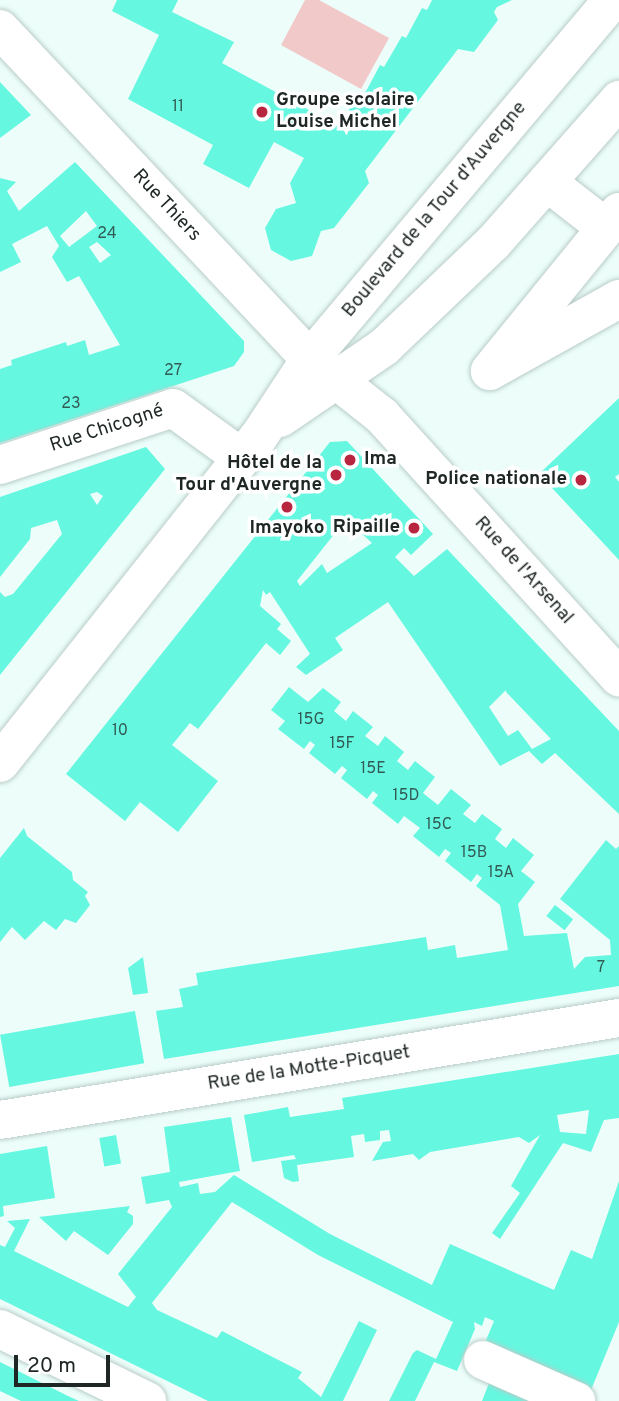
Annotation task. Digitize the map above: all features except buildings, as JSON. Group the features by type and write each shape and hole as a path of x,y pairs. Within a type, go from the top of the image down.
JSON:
{"street":[{"name":"Boulevard de la Tour d'Auvergne","path":"0,763 266,427 322,369 612,0"},
{"name":"Rue Thiers","path":"0,29 322,369"},
{"name":"Boulevard de la Tour d'Auvergne","path":"322,369 384,348 493,243 619,100"},
{"path":"547,182 612,220 490,371 619,299"},
{"name":"Rue de l'Arsenal","path":"322,369 382,416 619,677"},
{"name":"Rue Chicogné","path":"0,464 173,408 242,458"},
{"name":"Rue de la Motte-Picquet","path":"0,1120 619,1018"},
{"path":"0,1329 147,1401"},
{"path":"483,1360 576,1401"}],"shaded area":[{"path":"305,0 319,0 389,38 361,89 281,45"}],"place":[{"name":"Groupe scolaire Louise Michel","path":"262,112"},
{"name":"Ima","path":"350,460"},
{"name":"Hôtel de la Tour d'Auvergne","path":"336,475"},
{"name":"Police nationale","path":"581,480"},
{"name":"Imayoko","path":"287,507"},
{"name":"Ripaille","path":"414,528"}]}
